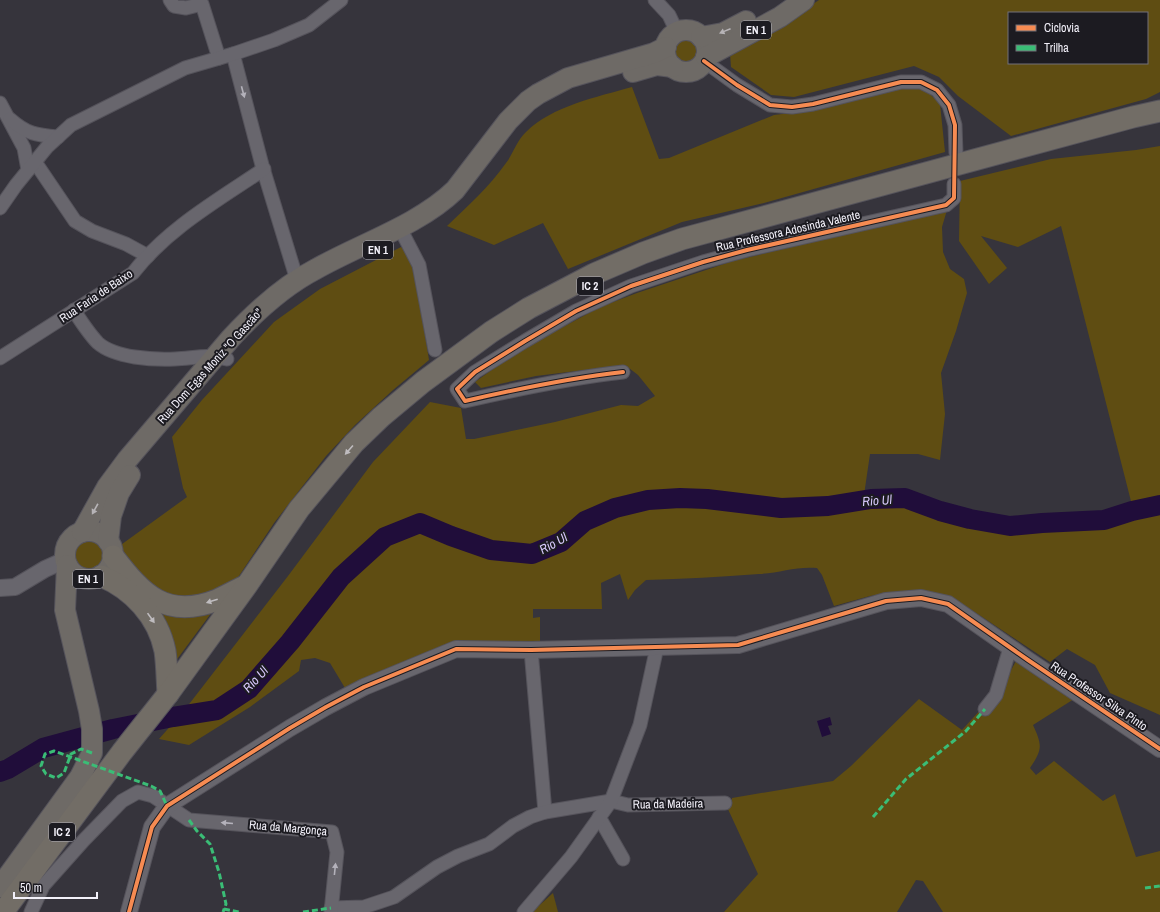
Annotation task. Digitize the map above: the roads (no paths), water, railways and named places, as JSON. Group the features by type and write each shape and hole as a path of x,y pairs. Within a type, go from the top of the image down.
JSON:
{"highway":[{"name":"IC 2","path":"171,697 299,509 354,443 424,382 479,341 529,308 557,292 601,271 682,239 1125,119 1160,111"},
{"name":"IC 2","path":"2,912 311,516 344,476 385,430 430,387 472,354 525,319 574,293 685,249 738,233 1127,126 1160,119"},
{"path":"110,548 132,580 141,589 163,604 176,606 196,606 217,600 247,585"},
{"path":"94,578 116,582 146,609 157,625 165,650 171,697"},
{"name":"IC 2","path":"11,912 126,754"}],"main road":[{"name":"EN 1","path":"671,40 690,31 701,37 723,33 773,8 784,0"},
{"name":"EN 1","path":"673,67 684,72 696,70 705,59 780,17 804,0"},
{"path":"701,37 707,49 705,59"},
{"path":"671,40 666,57 673,67"},
{"name":"Rua Dom Egas Moniz \"O Gascão\"","path":"110,548 111,516 119,493 136,466 222,358 244,324 266,303 297,280 315,269 414,220 447,198 455,190 508,121 528,101 538,94 568,78 654,53 671,40"},
{"name":"Rua Dom Egas Moniz \"O Gascão\"","path":"82,532 108,487 127,460 222,358 301,291 321,279 434,222 452,209 475,184 520,123 545,103 574,89 657,65 673,67"},
{"name":"EN 1","path":"0,888 80,777 92,753 92,729 89,711 65,610 66,548 68,542 72,538 82,532"},
{"path":"82,532 96,532 103,536 110,548"},
{"name":"EN 1","path":"65,599 94,578 107,571 111,564 110,548"},
{"name":"EN 1","path":"66,563 75,575 94,578"}],"street":[{"path":"170,0 174,6 186,8 202,4 219,58"},
{"path":"0,208 47,147 71,125 185,68 274,40 309,25 341,0"},
{"path":"655,0 669,15 671,40"},
{"path":"233,54 264,169 297,280"},
{"path":"705,59 737,85 770,105 792,107 901,82 921,82 937,90 949,105 955,125 956,153"},
{"path":"0,102 32,166 75,221 92,231 126,244 148,256"},
{"path":"6,115 18,126 33,134 58,137"},
{"name":"Rua Faria de Baixo","path":"0,358 133,273 170,235 224,195 264,169"},
{"name":"Rua Professora Adosinda Valente","path":"623,372 523,388 465,401 457,389 475,372 524,341 576,311 631,286 703,262 747,250 946,205 954,198 954,184"},
{"path":"404,236 419,265 435,350"},
{"path":"74,310 98,343 112,351 142,358 174,359 204,356 222,358"},
{"path":"0,588 15,587 45,569 66,563"},
{"name":"Rua Professor Silva Pinto","path":"167,806 290,728 326,707 364,687 456,649 531,650 738,645 886,601 921,598 948,604 1010,648 1160,749"},
{"path":"524,912 571,857 611,801 640,725 657,647"},
{"path":"985,709 996,695 1010,648"},
{"path":"531,650 545,812"},
{"path":"31,912 43,886 84,840 122,801 138,792 153,796 167,806 152,827 129,912"},
{"path":"331,910 364,908 394,898 438,867 458,856 489,844 513,826 530,817 545,812 611,801"},
{"name":"Rua da Madeira","path":"611,801 628,805 725,803"},
{"name":"Rua da Margonça","path":"167,806 189,820 332,832 337,852 331,910"},
{"path":"600,817 623,859"}],"waterway":[{"name":"Rio Ul","path":"0,772 8,769 43,748 113,729 217,710 249,689 290,642 341,577 385,537 420,523 491,550 532,554 561,542 585,521 615,508 648,500 680,498 707,499 781,508 828,506 871,499 905,498 940,511 970,519 1010,526 1104,520 1132,511 1160,505"}]}
